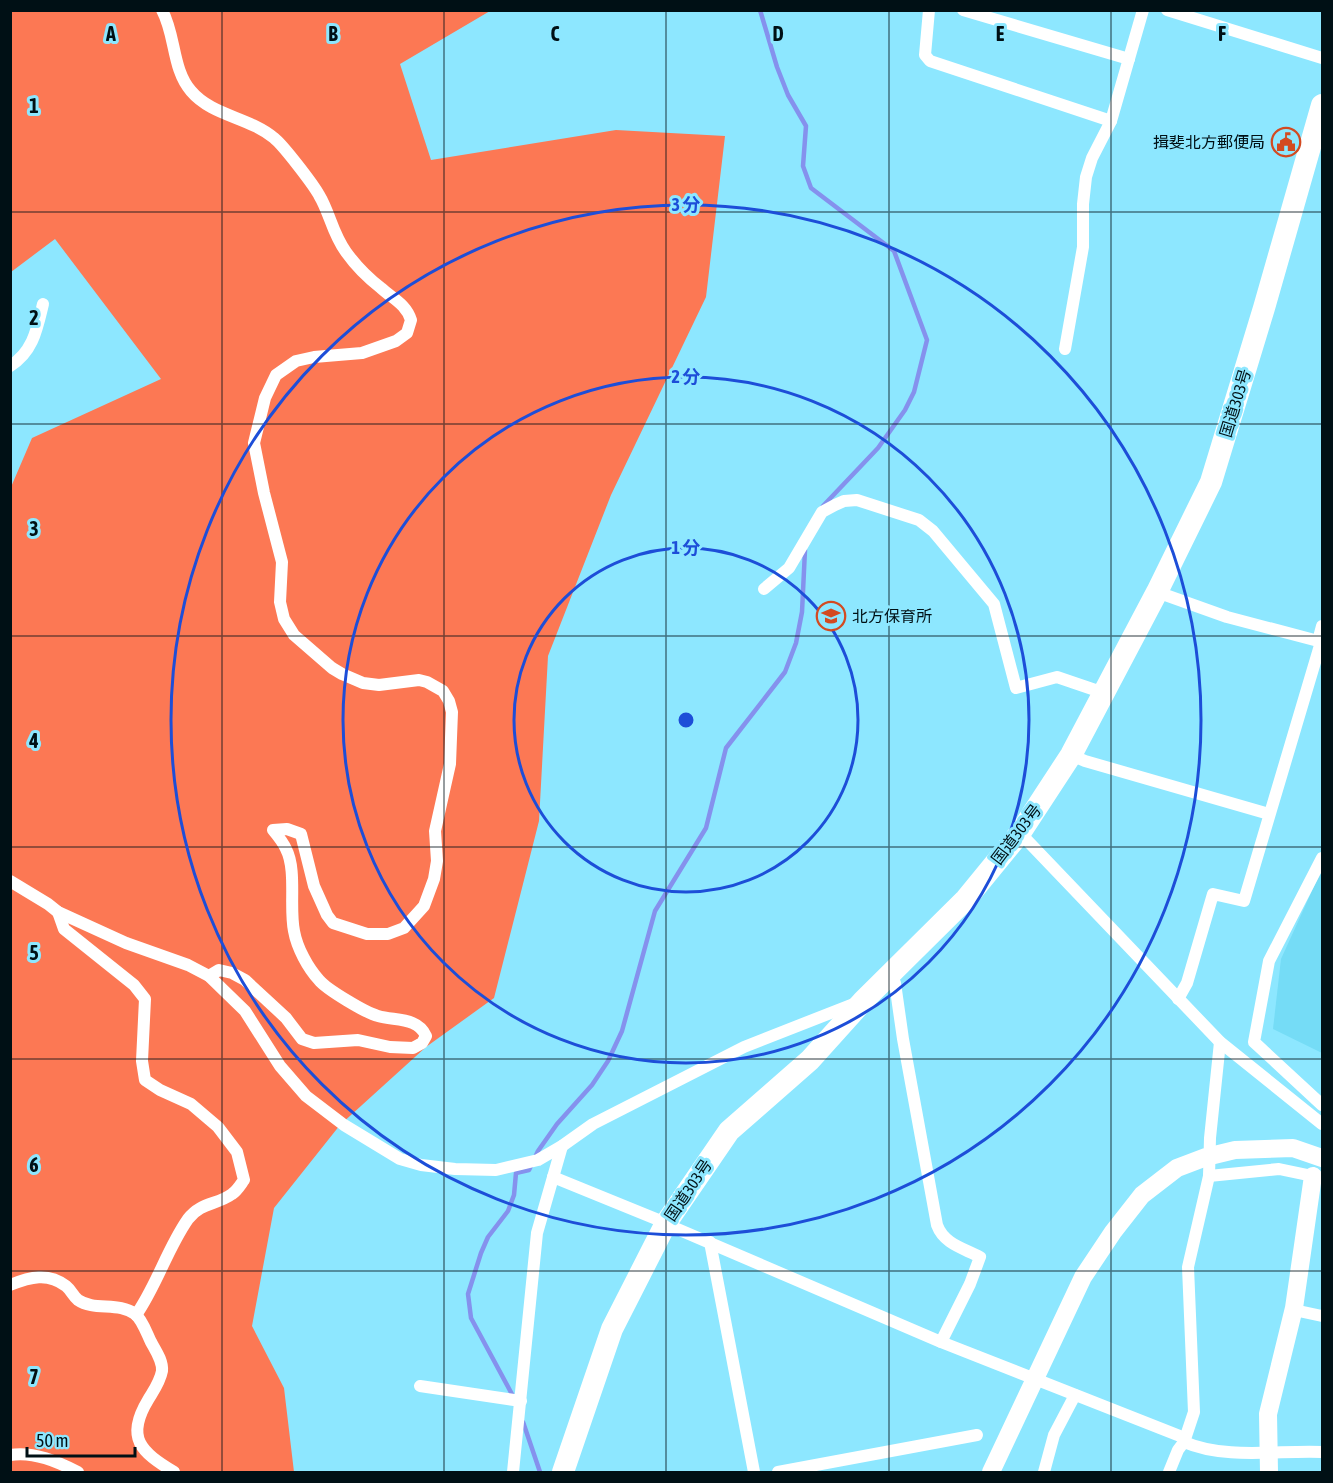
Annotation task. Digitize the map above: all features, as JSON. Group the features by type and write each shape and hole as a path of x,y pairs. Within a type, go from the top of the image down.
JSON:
{"highway":[{"name":"国道303号","path":"563,1473 612,1329 666,1223 729,1131 810,1060 863,1000 966,898 1020,833 1071,755 1157,592 1211,482 1323,105"}],"street":[{"path":"162,10 172,38 179,70 189,89 201,101 255,125 275,138 320,195 333,232 346,252 362,271 406,307 411,320 407,333 396,341 362,353 314,357 296,361 276,375 265,398 254,443 282,562 280,602 284,619 294,635 342,674 363,683 379,685 419,680 427,682 443,691 452,712 450,764 435,831 434,879 424,906 404,928 388,934 367,934 333,922 327,915 314,886 301,834 287,829 273,830 288,851 294,933 300,950 320,981 336,994 376,1016 416,1023 423,1028 426,1036 422,1043 413,1048 390,1047 357,1040 314,1042 302,1039 286,1018 245,980 232,973 219,970 209,976"},
{"path":"929,10 925,55 930,61 1111,121"},
{"path":"963,10 1129,59"},
{"path":"1065,349 1083,247 1083,204 1086,177 1092,158 1111,121 1143,10"},
{"path":"1167,10 1323,58"},
{"path":"10,366 26,354 43,304"},
{"path":"764,589 789,568 822,512 844,501 857,500 919,520 933,531 994,604 1016,688 1056,677 1104,693"},
{"path":"1157,592 1227,616 1320,642"},
{"path":"1178,999 1187,983 1213,894 1244,902 1323,626"},
{"path":"1071,755 1269,814"},
{"path":"1020,833 1220,1042 1323,1124"},
{"path":"1323,858 1269,961 1254,1042 1323,1105"},
{"path":"10,881 58,912 126,943 188,965 209,976 245,1011 280,1066 300,1091 344,1125 400,1159 421,1165 496,1170 538,1160 593,1124 744,1047 863,1000"},
{"path":"58,912 64,929 134,985 145,999 142,1061 145,1080 160,1090 191,1104 218,1127 237,1152 244,1180 232,1194 203,1205 189,1218 160,1267 146,1300 136,1315"},
{"path":"889,974 896,983 903,1039 941,1235 980,1257 970,1284 941,1342"},
{"path":"1169,1473 1178,1450 1185,1440 1194,1412 1188,1268 1209,1172 1210,1138 1220,1042"},
{"path":"513,1473 537,1233 562,1146"},
{"path":"991,1473 1083,1277 1113,1232 1142,1195 1177,1168 1206,1157 1235,1150 1293,1148 1323,1158"},
{"path":"1209,1172 1279,1169 1318,1177 1293,1310 1268,1414 1269,1473"},
{"path":"553,1177 666,1223 941,1342 1185,1440 1198,1448 1268,1453 1323,1452"},
{"path":"710,1242 754,1473"},
{"path":"10,1285 37,1277 54,1278 68,1287 77,1299 86,1303 120,1308 136,1315 160,1357 162,1369 158,1385 137,1424 140,1442 150,1457 174,1473"},
{"path":"1293,1310 1323,1316"},
{"path":"420,1386 521,1401"},
{"path":"1044,1473 1054,1435 1075,1395"},
{"path":"778,1473 977,1435"},
{"path":"10,1455 23,1453 59,1463 78,1473"}],"shaded area":[{"path":"11,11 490,11 400,64 431,160 616,130 725,136 706,297 611,495 548,656 539,821 494,998 426,1047 340,1125 274,1208 252,1326 284,1388 294,1472 11,1472 11,487 32,438 161,379 55,239 11,272"},
{"path":"1322,869 1322,1053 1273,1029 1281,959"}],"waterway":[{"path":"760,10 788,95 806,126 803,166 811,188 894,251 927,340 914,392 905,410 878,448 823,506"},
{"path":"514,1398 471,1318 468,1294 481,1253 488,1237 508,1211 514,1195 516,1173 529,1170 538,1151 557,1124 592,1085 608,1061 622,1031 655,911 706,828 726,748 785,672 796,643 802,612 805,550"},
{"path":"523,1422 540,1472"}],"place":[{"name":"揖斐北方郵便局","path":"1286,142"},
{"name":"北方保育所","path":"831,616"}]}
